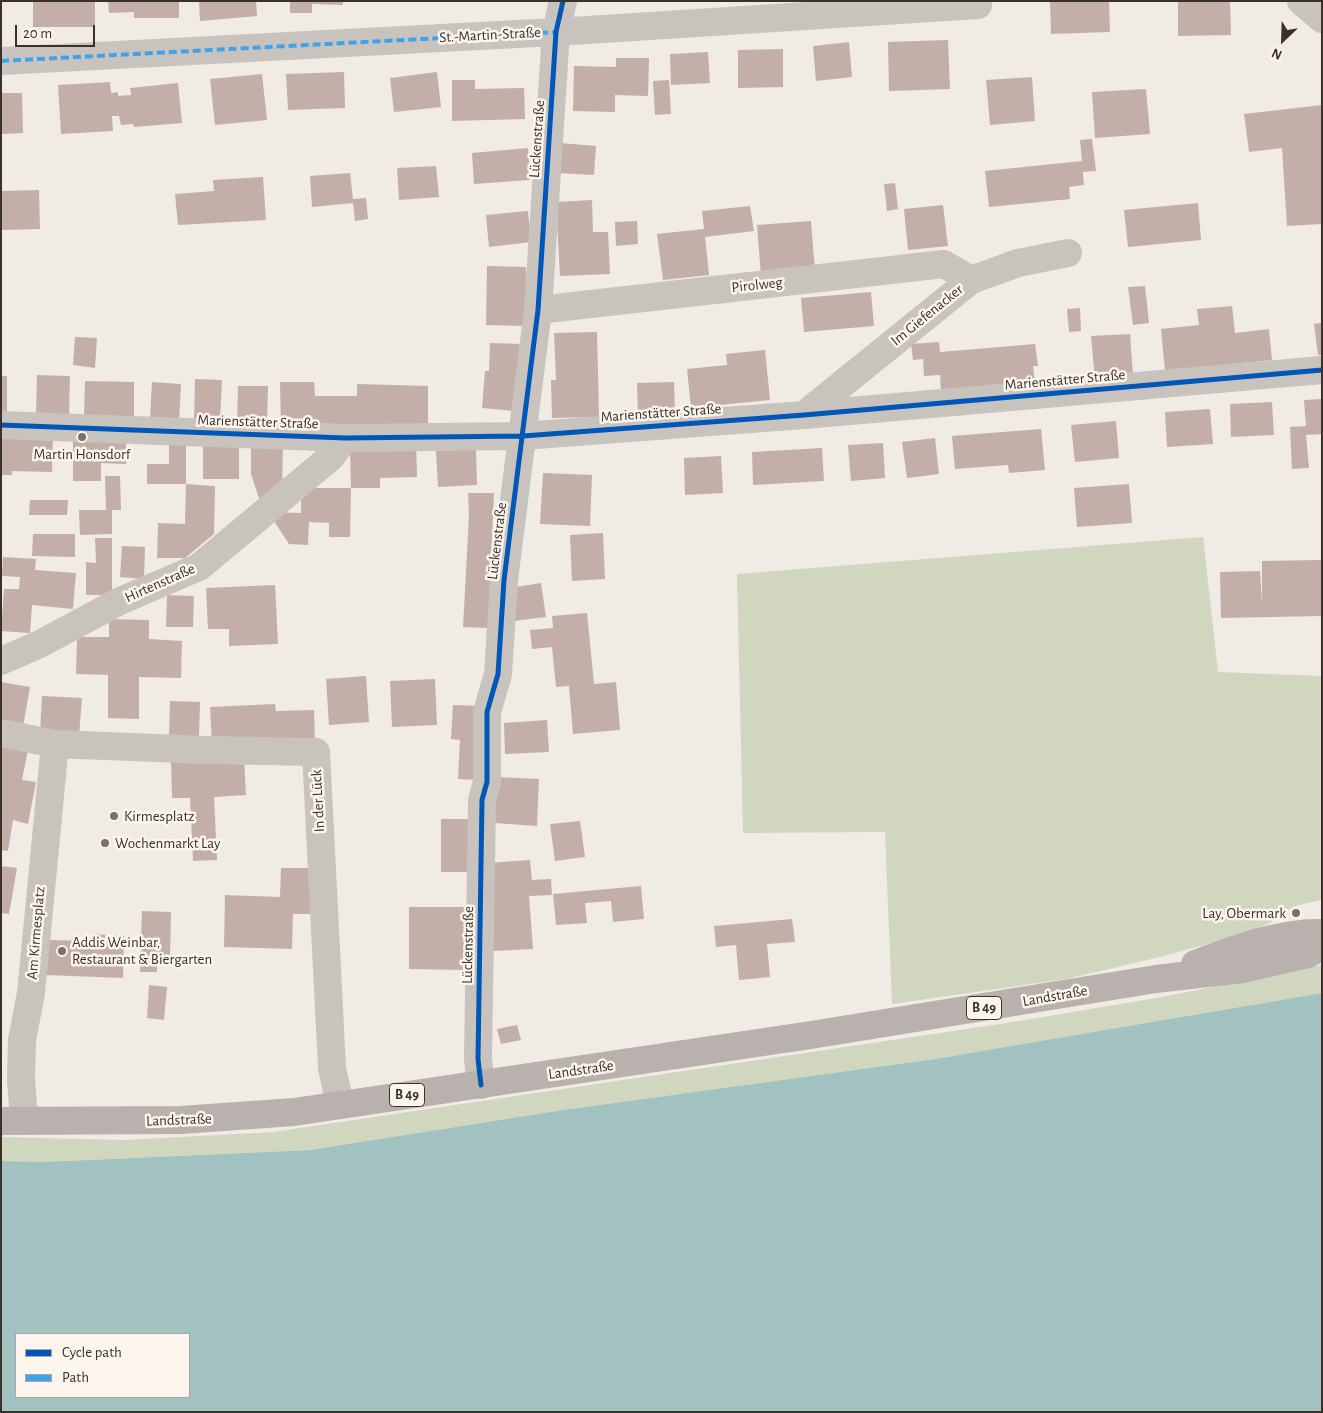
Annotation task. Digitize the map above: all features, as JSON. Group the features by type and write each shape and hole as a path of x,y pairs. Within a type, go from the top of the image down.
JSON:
{"main road":[{"name":"Landstraße","path":"1156,979 1238,948 1303,932 1322,933"},
{"name":"Landstraße","path":"13,1121 217,1119 340,1105 811,1035 1156,979 1242,969 1308,954 1322,946"}],"street":[{"name":"Lückenstraße","path":"481,1084 478,1059 482,810 487,782 487,712 498,674 504,580 538,310 556,32 563,1"},
{"path":"1300,1 1322,19"},
{"name":"St.-Martin-Straße","path":"1,61 556,32 978,4"},
{"name":"Im Giefenacker","path":"804,415 971,280 1018,263 1068,253"},
{"name":"Pirolweg","path":"538,310 944,264 971,280"},
{"name":"Marienstätter Straße","path":"1,425 345,438 523,436 804,415 1322,370"},
{"name":"Hirtenstraße","path":"1,660 40,644 120,601 199,567 331,456 345,438"},
{"name":"In der Lück","path":"1,733 55,744 316,752 332,1068 340,1105"},
{"name":"Am Kirmesplatz","path":"13,1121 20,1079 22,1040 31,994 55,744"}],"green space":[{"path":"1203,537 1218,672 1322,676 1322,900 1294,906 1268,924 1243,934 1160,957 1066,979 892,1004 885,832 743,833 737,574"},
{"path":"1322,965 1322,993 935,1059 563,1110 310,1150 44,1162 1,1161 1,1137 125,1140 273,1132 1007,1023 1162,997"}],"water":[{"path":"1322,993 1322,1412 1,1412 1,1161 44,1162 310,1150 563,1110 935,1059"}],"building":[{"path":"33,1 95,1 95,27 33,27"},
{"path":"108,1 179,1 179,18 134,18 134,12 109,13"},
{"path":"199,1 256,1 257,16 200,21"},
{"path":"290,1 343,1 343,5 312,4 312,13 290,13"},
{"path":"1050,1 1109,1 1110,32 1051,34"},
{"path":"1178,1 1230,1 1231,35 1178,36"},
{"path":"948,40 950,89 889,91 888,42"},
{"path":"849,42 852,77 816,81 813,46"},
{"path":"783,49 783,87 738,88 738,50"},
{"path":"708,52 710,83 671,85 670,54"},
{"path":"616,58 649,58 648,96 615,95 615,112 573,111 574,66 616,67"},
{"path":"344,72 345,108 288,110 286,74"},
{"path":"437,72 441,107 394,112 390,78"},
{"path":"262,74 267,120 215,125 210,79"},
{"path":"1032,77 1035,121 990,125 986,80"},
{"path":"452,80 475,80 475,89 524,88 525,119 452,121"},
{"path":"669,80 671,114 655,115 653,81"},
{"path":"110,82 111,93 118,92 118,96 131,95 130,88 178,83 182,123 134,127 133,124 121,125 119,116 112,116 113,131 61,134 58,85"},
{"path":"1146,89 1150,134 1095,138 1092,92"},
{"path":"1,93 22,93 23,133 1,134"},
{"path":"1322,105 1322,224 1287,226 1282,148 1249,152 1244,114"},
{"path":"1092,139 1096,171 1083,172 1084,185 1069,187 1070,199 989,207 985,171 1082,161 1080,140"},
{"path":"560,143 596,146 594,175 558,173"},
{"path":"528,148 530,180 474,184 472,153"},
{"path":"436,166 439,197 399,200 397,168"},
{"path":"350,173 353,199 366,198 368,219 355,221 353,203 312,207 310,176"},
{"path":"263,177 266,220 178,225 175,194 214,191 213,180"},
{"path":"895,183 898,209 887,211 884,184"},
{"path":"39,190 40,229 1,230 1,191"},
{"path":"592,200 593,232 608,232 610,274 560,276 556,202"},
{"path":"1198,203 1201,240 1128,247 1124,210"},
{"path":"943,205 948,246 908,250 904,209"},
{"path":"750,206 754,231 705,237 709,275 663,280 657,234 704,229 702,211"},
{"path":"528,211 531,242 489,247 486,215"},
{"path":"637,221 638,244 616,246 615,222"},
{"path":"811,221 815,271 761,276 757,225"},
{"path":"487,266 526,267 525,326 486,325"},
{"path":"1145,286 1149,323 1133,325 1128,287"},
{"path":"871,292 874,326 804,332 801,298"},
{"path":"1232,306 1235,333 1269,329 1272,360 1165,371 1161,329 1199,325 1197,309"},
{"path":"1080,308 1081,331 1069,332 1067,309"},
{"path":"1322,323 1322,355 1318,355 1314,324"},
{"path":"597,332 599,417 552,418 551,380 556,380 554,333"},
{"path":"1130,334 1133,376 1095,379 1091,336"},
{"path":"75,337 97,338 95,368 73,365"},
{"path":"939,342 940,352 1035,344 1038,366 1033,366 1035,382 941,391 940,375 924,376 923,359 913,360 911,344"},
{"path":"490,343 521,344 515,411 482,408 485,371 489,371"},
{"path":"765,350 770,400 691,408 687,369 727,365 726,354"},
{"path":"37,375 70,376 69,416 36,415"},
{"path":"1,376 7,376 7,413 1,413"},
{"path":"195,379 222,380 220,421 194,420"},
{"path":"85,381 134,382 134,416 84,416"},
{"path":"152,382 181,384 179,421 150,419"},
{"path":"280,382 314,382 315,396 357,396 357,384 428,386 428,428 281,426"},
{"path":"674,382 675,413 638,415 637,383"},
{"path":"238,386 268,386 267,423 237,423"},
{"path":"1322,399 1322,434 1306,435 1309,468 1292,469 1290,427 1306,426 1304,400"},
{"path":"1272,402 1274,435 1231,437 1230,404"},
{"path":"1210,409 1213,444 1167,447 1165,412"},
{"path":"1116,421 1119,458 1075,462 1071,425"},
{"path":"1041,429 1045,470 1009,473 1008,465 955,469 952,436"},
{"path":"1,432 53,433 52,472 12,471 12,475 1,475"},
{"path":"203,438 239,438 239,479 203,479"},
{"path":"935,438 939,474 907,478 902,442"},
{"path":"73,439 126,440 126,464 101,463 101,481 73,481"},
{"path":"169,442 186,442 186,484 147,484 147,464 169,464"},
{"path":"416,442 417,477 380,478 380,488 351,488 350,450"},
{"path":"883,443 885,478 851,481 848,445"},
{"path":"251,445 283,446 282,488 261,504 251,474"},
{"path":"822,448 824,481 753,485 752,452"},
{"path":"476,449 477,485 438,487 436,451"},
{"path":"721,456 723,493 685,495 684,458"},
{"path":"543,473 592,475 590,526 540,524"},
{"path":"105,476 120,476 121,510 112,510 112,534 80,535 79,510 106,510"},
{"path":"186,484 215,486 214,534 185,558 157,558 158,523 185,524"},
{"path":"1129,484 1132,523 1077,527 1074,488"},
{"path":"301,488 351,488 350,537 329,537 329,523 309,522 308,545 289,544 268,512 301,513"},
{"path":"468,493 494,493 488,628 463,627 469,516"},
{"path":"30,500 68,500 67,515 29,515"},
{"path":"603,533 605,579 572,581 570,535"},
{"path":"33,534 75,534 75,557 32,556"},
{"path":"95,538 112,538 112,595 86,595 86,562 96,563"},
{"path":"122,546 145,547 144,579 120,577"},
{"path":"3,557 36,559 35,570 76,573 73,609 32,605 30,633 1,631 4,589 19,589 20,577 2,576"},
{"path":"1322,560 1322,616 1221,618 1220,572 1260,571 1262,603 1262,561"},
{"path":"541,583 546,617 514,621 509,588"},
{"path":"275,585 278,644 229,646 229,629 208,629 206,588"},
{"path":"167,595 194,596 193,627 166,627"},
{"path":"587,613 594,684 616,682 620,730 573,734 569,686 556,687 552,647 532,649 530,630 553,628 552,616"},
{"path":"109,619 149,620 149,639 182,641 181,678 139,677 139,719 108,718 108,675 76,674 77,637 109,637"},
{"path":"366,676 369,722 329,725 326,679"},
{"path":"435,679 437,725 392,727 390,681"},
{"path":"1,682 30,687 23,727 1,723"},
{"path":"42,696 82,698 79,736 40,733"},
{"path":"170,701 200,702 199,737 169,736"},
{"path":"275,704 276,711 314,710 315,740 212,744 210,707"},
{"path":"453,705 485,706 481,780 458,779 460,740 451,739"},
{"path":"547,720 549,752 505,754 504,723"},
{"path":"1,740 29,745 22,780 36,782 28,824 13,820 8,851 1,850"},
{"path":"244,758 246,795 214,797 217,860 193,861 190,798 172,798 171,760"},
{"path":"496,777 539,779 537,826 494,823"},
{"path":"441,819 472,819 472,872 441,872"},
{"path":"580,821 585,857 555,861 550,824"},
{"path":"530,860 532,880 551,879 552,895 529,896 533,949 493,951 488,863"},
{"path":"1,866 17,868 9,914 1,913"},
{"path":"281,868 315,868 314,914 293,914 292,949 224,947 225,895 280,897"},
{"path":"641,886 644,919 613,922 611,901 585,903 587,923 556,925 553,894"},
{"path":"409,907 464,907 464,970 409,969"},
{"path":"142,911 171,912 170,959 157,959 157,972 140,972"},
{"path":"792,919 795,942 767,944 770,977 739,980 736,945 716,947 714,926"},
{"path":"92,934 124,936 123,978 46,975 47,940 92,941"},
{"path":"149,985 167,987 164,1020 147,1018"},
{"path":"517,1025 521,1040 501,1044 497,1029"}],"marked path":[{"path":"1,61 556,32"}],"cycle path":[{"path":"481,1085 478,1059 482,800 487,782 487,712 498,674 504,580 538,310 556,32 563,1"},
{"path":"1,425 345,438 523,436 804,415 1322,370"}],"place":[{"name":"Martin Honsdorf","path":"82,437"},
{"name":"Kirmesplatz","path":"114,816"},
{"name":"Wochenmarkt Lay","path":"105,843"},
{"name":"Lay, Obermark","path":"1296,913"},
{"name":"Addis Weinbar, Restaurant & Biergarten","path":"62,951"}]}
